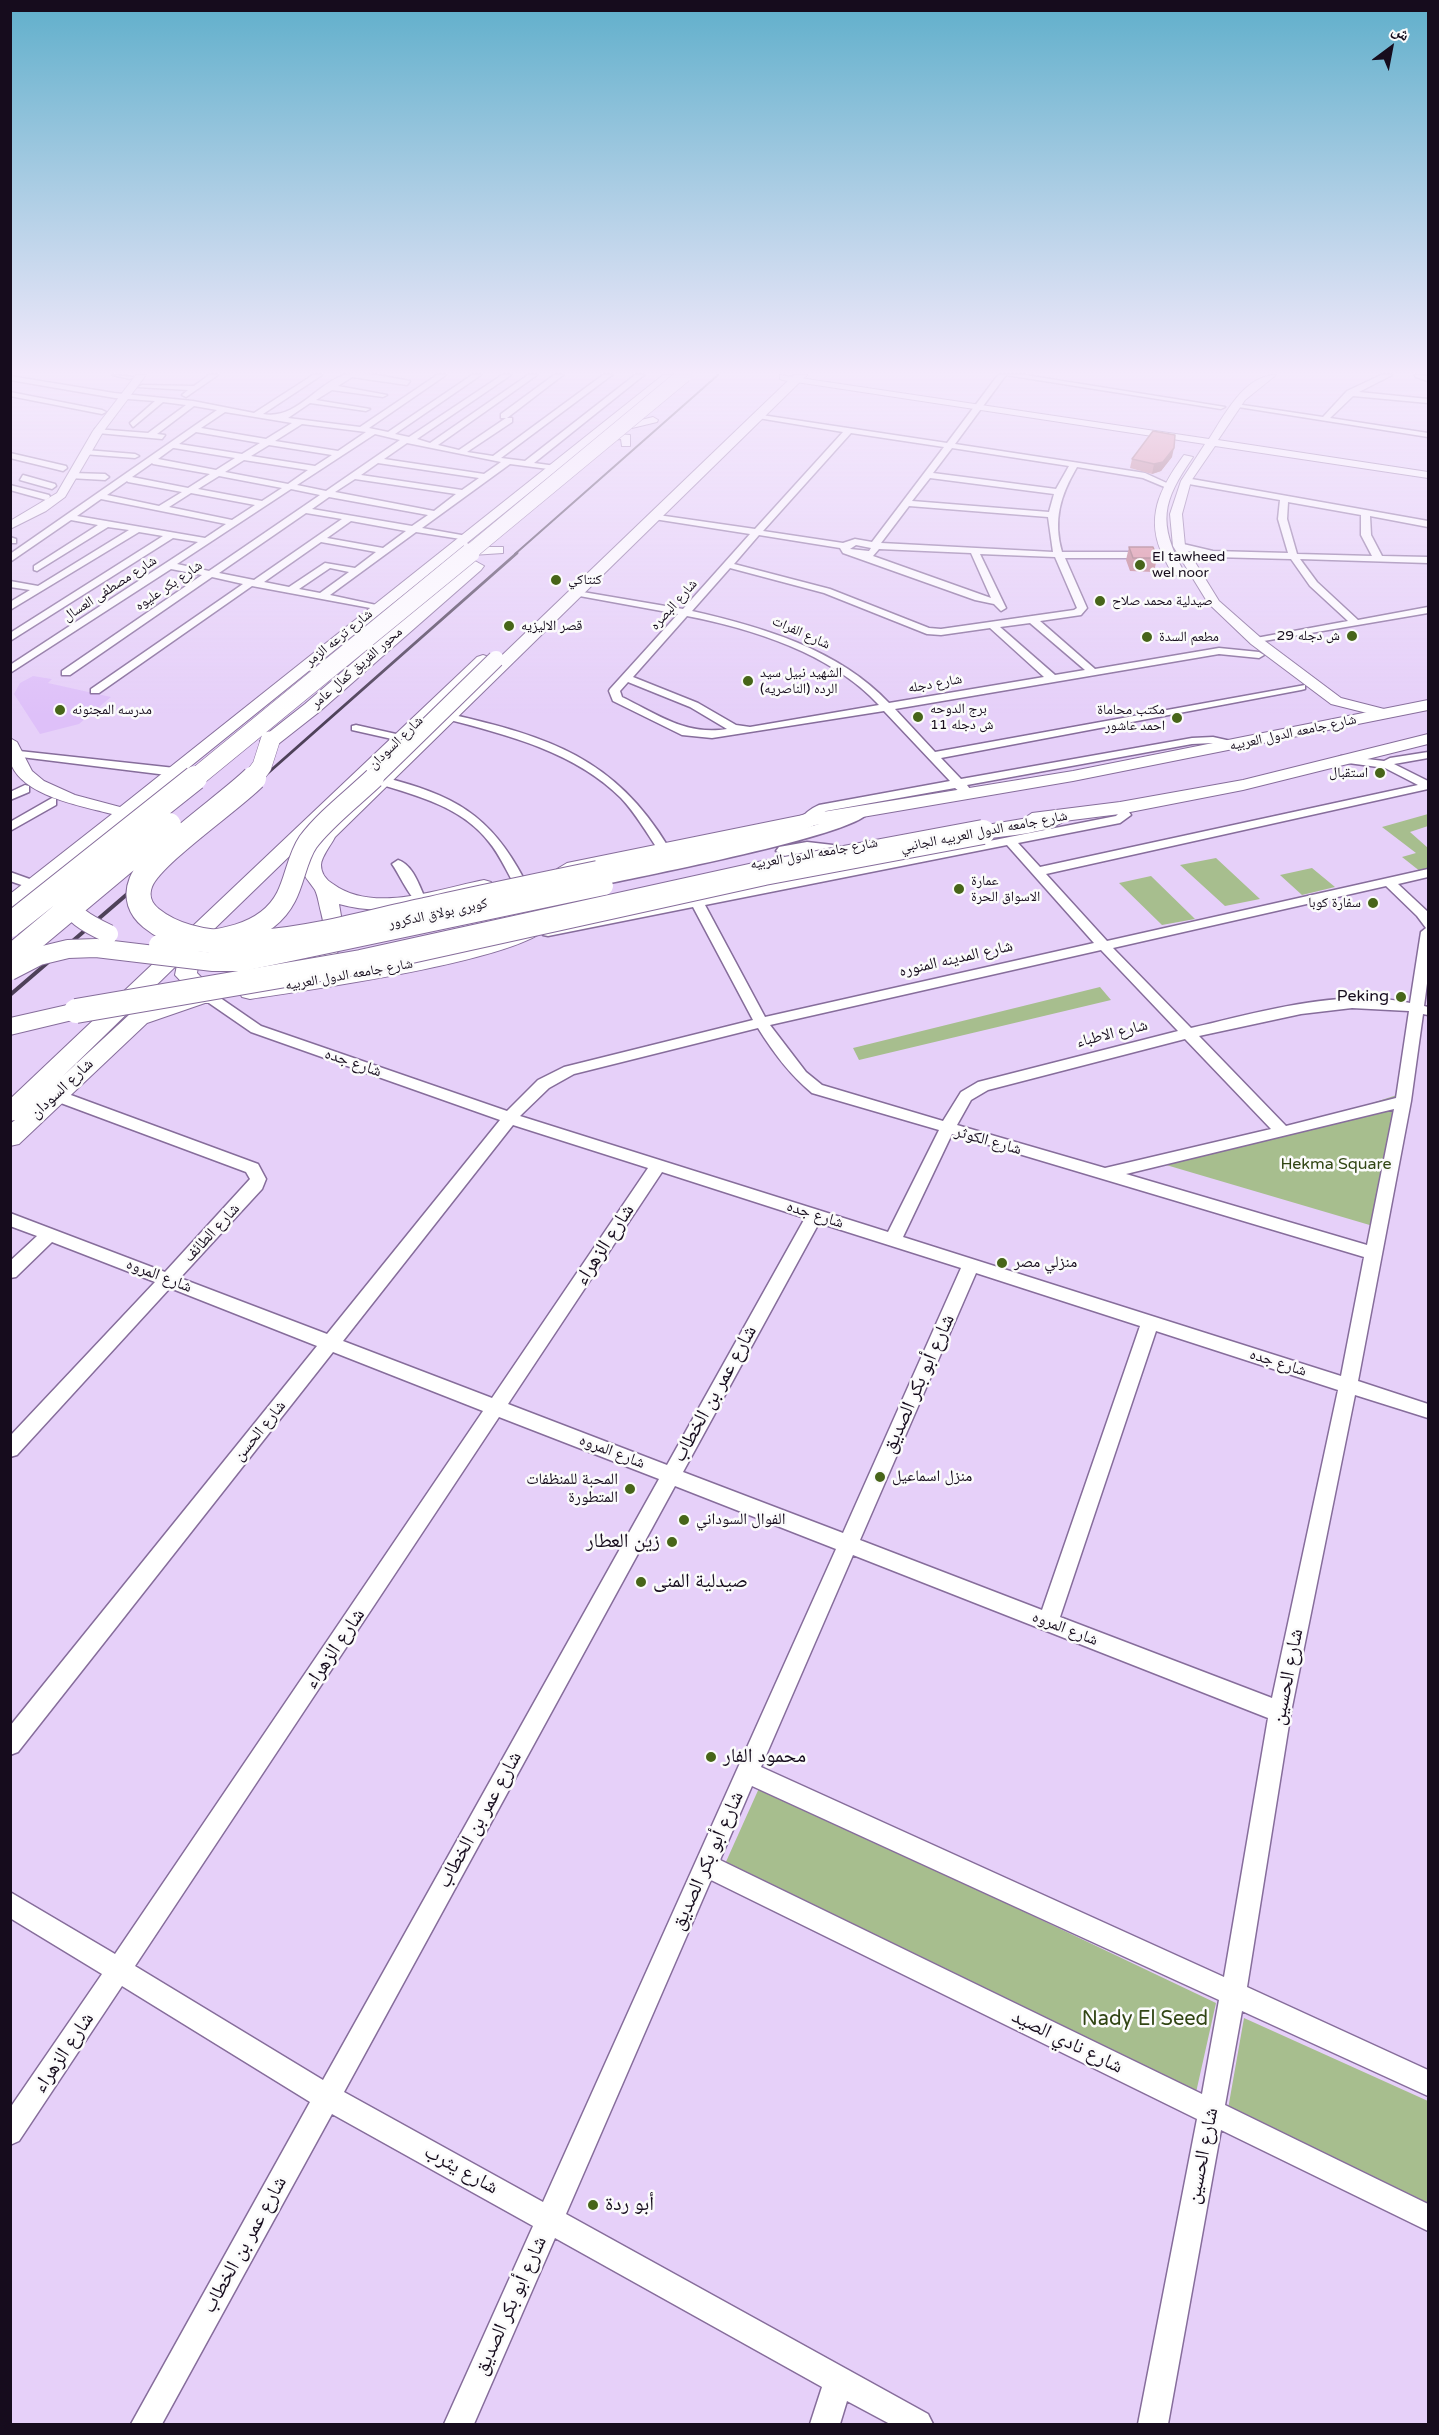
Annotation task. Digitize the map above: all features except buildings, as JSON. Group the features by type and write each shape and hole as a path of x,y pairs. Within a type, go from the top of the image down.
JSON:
{"highway":[{"name":"محور الفريق كمال عامر","path":"10,925 290,703 548,489"},
{"name":"محور الفريق كمال عامر","path":"10,958 568,489"},
{"path":"270,741 262,766 253,779 164,855 145,876 138,890 140,907 157,923 181,934 213,939 290,938 601,880 778,832 805,821"},
{"path":"10,1027 76,1011 398,955 793,866 1045,822 1057,817"}],"main road":[{"name":"شارع السودان","path":"317,878 313,856 327,834 450,717 675,489"},
{"name":"شارع السودان","path":"10,1113 507,638 677,489"},
{"path":"159,945 228,937 252,927 276,912 287,895 294,870 309,841 496,659 506,647 507,638"},
{"name":"شارع جامعه الدول العربيه","path":"317,878 342,898 364,903 390,903 663,848 860,813 964,789 1073,776 1236,745 1328,711 1388,714 1428,705"},
{"name":"شارع جامعه الدول العربيه","path":"211,998 304,985 498,946 520,938 537,928 554,912 573,904 827,849 1120,808 1243,785 1428,739"},
{"path":"109,934 85,921 67,904 64,897 67,880 184,772 217,751"},
{"path":"1073,776 1069,783 1071,789 1091,798 1243,785"},
{"name":"كوبرى بولاق الدكرور","path":"10,971 37,957 59,950 94,946 199,963 243,962 800,835 838,824 860,813"},
{"name":"كوبرى بولاق الدكرور","path":"10,945 56,936 109,934 159,945 214,953 264,949 601,880 801,848 827,849"},
{"path":"269,866 287,873 317,878"},
{"path":"225,909 251,893 284,879 317,878"},
{"path":"304,985 337,942 337,932 317,878"},
{"path":"203,930 189,954 186,975 211,998"},
{"name":"شارع السودان","path":"10,1138 139,1018 170,1006 211,998"}],"street":[{"path":"17,489 46,497"},
{"path":"10,518 46,497 51,489"},
{"path":"10,526 56,500 60,489"},
{"path":"21,564 72,518 114,489"},
{"path":"182,489 264,504"},
{"name":"شارع مصطفى العسال","path":"10,670 288,489"},
{"path":"299,489 437,514"},
{"name":"شارع بكر عليوه","path":"66,673 335,489"},
{"path":"436,489 464,493"},
{"path":"321,597 470,489"},
{"name":"شارع ترعه الزمر","path":"10,903 18,881 184,772 377,608 527,489"},
{"name":"شارع البصره","path":"741,730 703,735 681,732 617,699 614,691 797,489"},
{"path":"893,504 905,489"},
{"path":"863,555 876,551 876,546 917,489"},
{"path":"1032,489 1058,492"},
{"path":"728,566 827,591 927,631 992,625 1081,610 1058,553 1050,526 1051,515 1060,489"},
{"path":"1166,489 1159,509 1163,546 1184,582"},
{"path":"1184,489 1176,514 1179,546 1187,562 1214,603 1328,711"},
{"path":"1224,489 1428,524"},
{"path":"160,509 190,490"},
{"path":"20,497 30,492"},
{"path":"102,497 234,523"},
{"path":"1284,499 1282,520 1293,556 1317,589 1356,623"},
{"path":"907,503 1051,515"},
{"path":"304,510 462,540 464,548 472,551 498,550"},
{"path":"1365,513 1366,535 1378,558"},
{"path":"647,515 844,546 848,543 864,542 876,546 1044,553 1168,554"},
{"path":"72,518 207,541"},
{"path":"95,691 349,518"},
{"path":"21,564 106,524"},
{"path":"10,607 138,529"},
{"path":"864,542 871,532"},
{"path":"10,638 171,535"},
{"path":"318,539 385,552"},
{"path":"844,546 846,552 863,555 978,598 998,602"},
{"path":"1179,546 1213,554 1428,560"},
{"path":"974,550 1008,622"},
{"path":"445,554 471,555 480,561 481,565"},
{"path":"1187,562 1213,554"},
{"path":"21,564 66,573"},
{"path":"171,566 377,608"},
{"path":"290,591 328,566 358,571"},
{"path":"10,584 39,590"},
{"name":"شارع الفرات","path":"574,592 686,613 767,633 815,653 856,678 888,708 964,789"},
{"path":"1201,606 1328,711 1388,714"},
{"path":"1256,641 1428,610"},
{"path":"1032,619 1093,672"},
{"path":"992,625 1051,678"},
{"name":"شارع دجله","path":"741,730 888,708 1051,678 1219,651 1259,655"},
{"path":"626,678 680,699 733,728 741,730"},
{"path":"933,756 1301,687"},
{"path":"450,717 529,740 595,771 633,801 652,825 663,848"},
{"path":"356,728 401,738"},
{"path":"805,821 813,812 823,808 964,789 1198,740 1236,745"},
{"path":"117,816 43,788 21,771 12,747 184,772"},
{"path":"1349,757 1389,761 1428,756"},
{"path":"1428,756 1424,761 1428,768"},
{"path":"1349,757 1408,771 1428,786"},
{"path":"1408,771 1413,767 1428,768"},
{"path":"10,779 52,802 117,816"},
{"path":"383,782 440,800 473,818 496,838 518,879"},
{"path":"1036,872 1428,786"},
{"path":"10,798 25,789"},
{"path":"10,827 52,802"},
{"name":"شارع جامعه الدول العربيه الجانبي","path":"520,938 1120,819 1125,815 1120,808"},
{"path":"1011,842 1103,945 1282,1131"},
{"path":"398,864 409,877 418,898"},
{"name":"شارع المدينه المنوره","path":"510,1118 540,1084 569,1070 762,1022 1428,873"},
{"path":"1389,882 1423,908 1428,925"},
{"name":"شارع الكوثر","path":"697,903 762,1022 798,1074 818,1089 947,1129 1373,1253"},
{"path":"10,920 63,930"},
{"name":"شارع الحسين","path":"1153,2424 1233,1994 1280,1712 1423,1010 1428,932"},
{"name":"شارع جده","path":"211,998 256,1029 510,1118 1428,1411"},
{"name":"شارع الاطباء","path":"893,1240 962,1100 983,1086 1189,1033 1337,1003 1389,1003 1423,1010"},
{"name":"شارع الطائف","path":"10,1449 256,1185 257,1173 252,1168 55,1095"},
{"path":"1103,1174 1404,1101"},
{"name":"شارع الحسن","path":"10,1744 510,1118"},
{"name":"شارع الزهراء","path":"10,2132 498,1408 658,1165"},
{"name":"شارع عمر بن الخطاب","path":"146,2424 814,1215"},
{"name":"شارع المروه","path":"10,1219 1280,1712"},
{"path":"10,1272 50,1234"},
{"name":"شارع أبو بكر الصديق","path":"459,2424 971,1265"},
{"path":"1048,1622 1150,1322"},
{"path":"747,1772 1428,2083"},
{"name":"شارع نادي الصيد","path":"706,1866 1428,2218"},
{"name":"شارع يثرب","path":"10,1904 327,2097 918,2424"},
{"path":"825,2424 838,2380"}],"shaded area":[{"name":"مدرسه المجنونه","path":"33,676 52,679 48,683 111,697 79,724 40,734 14,694 20,683"}],"green space":[{"path":"1428,814 1428,826 1410,832 1428,848 1428,870 1421,872 1402,857 1416,853 1382,827"},
{"path":"1216,858 1260,899 1225,906 1180,865"},
{"path":"1312,868 1335,887 1302,895 1280,875"},
{"path":"1151,876 1195,919 1162,925 1119,883"},
{"path":"1100,987 1111,1000 859,1060 853,1048"},
{"name":"Hekma Square","path":"1397,1095 1373,1226 1156,1162 1301,1126"},
{"name":"Nady El Seed","path":"760,1786 1216,2003 1195,2097 725,1864"},
{"name":"Nady El Seed","path":"1244,2018 1428,2101 1428,2203 1228,2109"}],"railway":[{"path":"515,554 589,489"},
{"path":"260,780 517,553"},
{"path":"10,995 262,778"}],"place":[{"name":"El tawheed wel noor","path":"1140,565"},
{"name":"كنتاكي","path":"556,580"},
{"name":"صيدلية محمد صلاح","path":"1100,601"},
{"name":"قصر الاليزيه","path":"509,626"},
{"name":"29 ش دجله","path":"1352,636"},
{"name":"مطعم السدة","path":"1147,637"},
{"name":"الشهيد نبيل سيد الرده (الناصريه)","path":"748,681"},
{"name":"مدرسه المجنونه","path":"60,710"},
{"name":"برج الدوحه 11 ش دجله","path":"918,717"},
{"name":"مكتب محاماة احمد عاشور","path":"1177,718"},
{"name":"استقبال","path":"1380,773"},
{"name":"عمارة الاسواق الحرة","path":"959,889"},
{"name":"سفارة كوبا","path":"1373,903"},
{"name":"Peking","path":"1401,997"},
{"name":"منزلي مصر","path":"1002,1263"},
{"name":"منزل اسماعيل","path":"880,1477"},
{"name":"المحبة للمنظفات المتطورة","path":"630,1489"},
{"name":"الفوال السوداني","path":"684,1520"},
{"name":"زين العطار","path":"672,1542"},
{"name":"صيدلية المنى","path":"641,1582"},
{"name":"محمود الفار","path":"711,1757"},
{"name":"أبو ردة","path":"593,2205"}]}
